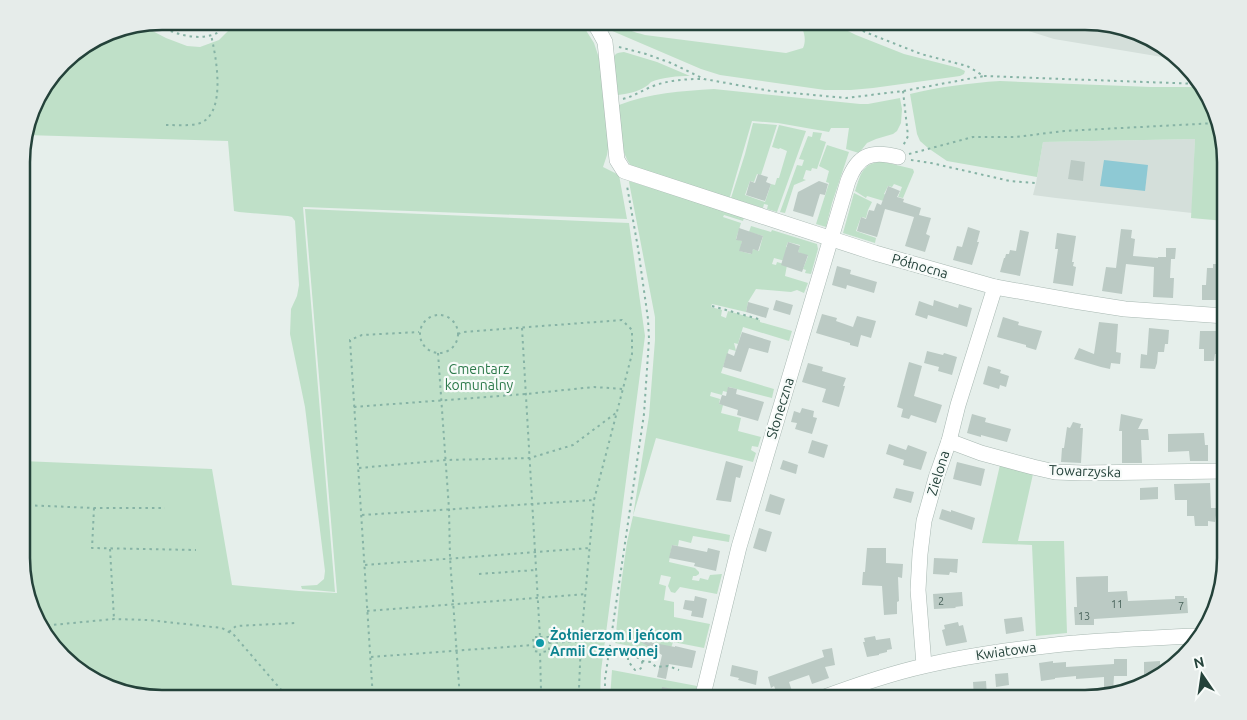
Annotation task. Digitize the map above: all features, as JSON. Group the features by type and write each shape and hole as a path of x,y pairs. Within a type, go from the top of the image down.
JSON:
{"street":[{"path":"599,30 605,42 617,160 624,171"},
{"name":"Słoneczna","path":"704,690 739,547 848,181 853,168 868,156 884,154 898,157"},
{"name":"Północna","path":"624,171 898,260 995,287 1122,308 1217,315"},
{"name":"Zielona","path":"924,666 918,590 924,522 995,287"},
{"name":"Towarzyska","path":"949,441 981,452 1055,472 1217,471"},
{"name":"Kwiatowa","path":"842,690 877,678 971,656 1025,648 1140,638 1191,636"}],"path":[{"path":"166,30 190,36 204,37 216,34 220,30"},
{"path":"862,30 921,54 967,66 984,76"},
{"path":"166,125 199,124 210,116 216,104 218,79 215,50 211,35"},
{"path":"605,42 663,60 704,79"},
{"path":"611,102 631,97 654,86 674,80 704,79 771,91 846,98 902,91 984,76 1191,84"},
{"path":"898,157 908,136 902,91"},
{"path":"898,157 973,137 1016,137 1064,132 1212,124"},
{"path":"898,157 1010,181 1036,183"},
{"path":"605,690 605,679 644,414 649,339 638,248 624,171"},
{"path":"712,306 762,320"},
{"path":"437,314 446,316 454,322 458,334 452,348 446,352 438,353 428,350 422,344 419,332 421,325 427,318 437,314"},
{"path":"458,334 463,332 622,320 632,330 632,354 594,500 581,641 579,688"},
{"path":"522,328 540,637"},
{"path":"372,690 350,340 362,335 419,332"},
{"path":"438,353 459,690"},
{"path":"354,407 594,387 623,388"},
{"path":"358,468 446,460 530,458 573,445 616,413"},
{"path":"361,515 594,500"},
{"path":"30,505 165,508"},
{"path":"94,508 92,548 196,550"},
{"path":"364,565 590,548"},
{"path":"110,549 114,619"},
{"path":"479,574 536,570"},
{"path":"367,611 586,594"},
{"path":"49,625 114,619 148,620 222,628 234,635 281,690"},
{"path":"229,632 236,626 295,623"},
{"path":"533,637 540,637 549,637 549,651 534,652 533,637"},
{"path":"549,642 581,641"},
{"path":"370,658 534,645"},
{"path":"540,652 541,690"},
{"path":"642,661 641,668 635,670 628,661 628,657 631,654 642,661 651,662 656,667 668,666 679,670"}],"shaded area":[{"path":"1026,30 1085,30 1119,34 1136,40 1166,58 1054,39"},
{"path":"1195,139 1192,213 1033,195 1043,142"}],"green space":[{"path":"229,30 586,30 594,43 600,61 609,144 603,167 619,175 627,219 303,207 335,592 302,589 301,586 317,585 324,579 325,571 305,407 290,334 291,309 297,296 299,285 295,221 292,217 288,216 234,211 228,141 33,135 40,111 57,82 75,63 89,52 111,40 128,34 152,31 187,46 200,47 219,40"},
{"path":"610,30 629,30 645,35 786,53 803,48 805,37 803,30 846,30 904,54 965,71 960,76 873,88 825,90 720,75 701,69"},
{"path":"624,52 657,62 690,76 660,79 651,82 639,90 618,95 614,58 616,54"},
{"path":"1000,81 1193,87 1207,111 1213,128 1217,153 1217,220 1191,218 1195,139 1043,142 1037,177 947,161 920,141 910,94"},
{"path":"714,89 860,104 900,98 902,109 901,123 893,134 867,143 859,153 846,149 849,128 831,128 829,132 778,123 752,121 729,200 632,167 622,147 619,105 654,95"},
{"path":"753,123 777,125 761,175 757,174 754,182 750,181 745,195 765,202 771,184 775,185 777,178 779,178 787,151 772,147 779,125 806,131 777,212 767,209 768,205 764,204 763,208 731,198"},
{"path":"813,132 822,133 820,140 826,142 817,169 806,170 803,179 806,180 794,185 785,213 780,212 797,165 802,166 804,160 799,159 808,136 812,137"},
{"path":"827,145 849,152 826,227 816,224 829,183 826,182 829,171 819,166"},
{"path":"878,162 913,169 914,172 903,198 898,197 902,187 894,184 892,187 888,186 884,194 895,199 894,204 867,196 866,198 855,191 860,176 865,169"},
{"path":"629,181 744,217 743,221 724,215 723,217 741,223 736,239 742,241 740,251 751,254 753,249 759,251 763,236 749,232 751,226 771,232 772,230 817,244 818,249 811,274 805,273 806,270 803,269 808,256 798,252 800,245 788,242 786,247 789,248 785,261 774,258 772,264 776,265 777,262 787,265 785,276 808,283 804,293 797,290 791,292 756,289 748,302 746,312 712,304 711,307 722,310 721,316 726,318 728,311 792,331 789,341 743,327 738,344 734,343 736,351 729,349 721,373 774,389 772,398 729,387 727,392 723,391 722,395 711,392 710,396 720,399 719,404 723,405 721,413 741,418 738,431 761,437 758,447 752,446 751,450 756,453 753,462 656,438 633,516 649,416 655,317"},
{"path":"854,193 872,202 866,218 861,217 856,231 876,238 875,243 843,233"},
{"name":"Cmentarz komunalny","path":"305,209 629,223 645,336 601,671 600,690 162,690 128,686 111,680 82,663 63,645 52,631 40,609 31,575 30,461 212,469 232,585 337,593"},
{"path":"1000,465 1033,474 1018,541 1064,541 1067,633 1036,636 1032,545 982,543"},
{"path":"633,516 730,535 729,542 693,536 691,543 679,540 678,546 672,545 669,562 695,568 699,574 693,576 692,580 699,581 700,578 708,580 710,575 722,574 717,594 680,587 675,593 671,592 668,586 671,577 661,575 659,584 666,586 664,600 674,602 674,617 710,624 704,648 673,642 671,648 659,646 660,644 652,642 650,650 615,643 627,542"},
{"path":"612,670 697,686 696,690 611,690"}],"water":[{"path":"1104,160 1148,165 1145,191 1100,186"}],"building":[{"path":"1071,160 1085,162 1083,181 1068,179"},
{"path":"758,174 768,177 766,182 771,184 765,201 746,195 750,181 755,183"},
{"path":"819,181 828,184 825,195 820,194 813,217 793,211 798,192"},
{"path":"888,186 900,191 897,197 904,199 903,202 921,208 919,215 931,218 926,234 930,236 925,252 905,246 914,217 885,209 877,237 857,231 861,217 866,219 869,210 874,211 877,203 881,205"},
{"path":"968,227 980,231 977,242 979,242 972,265 953,260 957,246 962,247"},
{"path":"739,228 763,236 758,251 753,249 752,254 739,251 742,241 736,240"},
{"path":"1121,229 1132,230 1131,238 1135,239 1133,256 1166,257 1166,248 1176,248 1175,259 1171,259 1170,278 1174,278 1173,298 1153,297 1154,267 1126,264 1122,294 1102,291 1106,267 1116,268"},
{"path":"1020,230 1029,232 1020,276 1000,272 1006,254 1009,254 1010,250 1016,251"},
{"path":"1057,233 1076,236 1072,262 1074,262 1073,266 1076,267 1073,286 1053,283 1058,249 1055,249"},
{"path":"788,242 800,246 798,252 808,255 802,272 781,265"},
{"path":"1213,264 1217,264 1217,300 1202,300 1202,285 1206,285 1207,268 1213,268"},
{"path":"837,266 851,270 850,274 877,282 874,293 847,285 846,289 832,285"},
{"path":"776,300 793,305 790,315 773,310"},
{"path":"934,300 958,308 959,304 972,308 967,327 928,315 927,319 915,315 919,301 933,306"},
{"path":"748,302 769,308 766,318 746,312"},
{"path":"822,314 837,318 836,321 853,327 857,316 876,321 871,338 861,335 858,347 816,333"},
{"path":"1003,317 1019,322 1018,325 1042,331 1036,350 1026,347 1026,345 997,337"},
{"path":"1099,322 1118,324 1116,352 1121,353 1120,364 1111,363 1110,369 1074,359 1079,348 1094,354"},
{"path":"1149,328 1169,330 1168,344 1165,344 1164,352 1158,352 1155,369 1140,368 1141,354 1147,355"},
{"path":"1200,331 1217,331 1217,354 1215,354 1214,361 1204,361 1204,349 1199,349"},
{"path":"742,332 771,341 768,353 749,348 741,372 723,367 727,353 734,356"},
{"path":"927,351 957,357 952,375 938,371 939,367 924,363"},
{"path":"909,362 922,366 914,396 942,405 936,423 911,415 909,419 901,417 903,409 897,407"},
{"path":"808,363 823,367 822,371 846,378 839,407 822,402 826,389 802,382"},
{"path":"988,366 1001,370 1000,373 1009,376 1006,387 1000,385 999,389 983,384"},
{"path":"728,387 737,389 736,394 764,402 758,421 737,415 738,410 719,404 722,395 726,396"},
{"path":"802,408 814,411 813,417 817,418 812,434 795,429 797,423 791,422 794,411 800,413"},
{"path":"972,414 986,418 985,422 1011,429 1007,442 967,433"},
{"path":"1121,414 1143,419 1138,429 1148,429 1149,440 1141,440 1142,463 1122,463 1122,431 1119,431"},
{"path":"1073,422 1081,424 1080,428 1083,428 1081,463 1061,462 1067,427 1070,428"},
{"path":"1204,433 1205,445 1208,445 1208,461 1190,461 1189,451 1168,452 1168,434"},
{"path":"812,440 828,445 824,458 808,453"},
{"path":"889,444 906,450 908,445 927,452 921,470 903,465 904,460 886,454"},
{"path":"783,460 798,465 796,474 780,469"},
{"path":"726,461 743,466 740,478 736,477 731,502 716,500"},
{"path":"957,462 985,469 981,486 953,479"},
{"path":"1210,483 1211,508 1217,508 1215,522 1208,521 1208,526 1195,526 1194,516 1187,516 1187,500 1175,500 1174,484"},
{"path":"1158,487 1158,499 1140,500 1140,488"},
{"path":"896,488 914,492 911,503 893,498"},
{"path":"770,494 785,499 780,515 765,511"},
{"path":"942,509 975,518 972,530 939,519"},
{"path":"759,528 772,532 766,552 753,548"},
{"path":"672,545 707,552 708,548 720,551 716,571 694,566 695,563 669,558"},
{"path":"867,548 886,548 886,563 903,564 902,578 898,577 899,601 897,602 897,614 884,615 882,586 862,585"},
{"path":"934,558 958,559 957,573 950,572 949,575 933,574"},
{"path":"1108,576 1108,592 1127,591 1128,601 1175,599 1175,596 1184,596 1184,598 1187,598 1188,613 1094,619 1094,625 1075,625 1074,607 1077,607 1076,577"},
{"path":"962,592 963,606 934,609 933,594"},
{"path":"695,596 707,599 703,618 691,616 692,611 683,609 685,600 694,601"},
{"path":"1022,617 1024,631 1006,634 1004,619"},
{"path":"958,622 959,626 963,625 967,642 946,646 942,630 945,629 944,625"},
{"path":"875,636 876,640 890,638 892,649 879,655 867,657 863,642 865,642 864,638"},
{"path":"638,640 696,651 692,668 669,664 666,679 657,677 662,655"},
{"path":"832,648 835,665 825,667 829,678 812,684 809,675 789,682 792,690 776,690 774,686 771,688 768,677 824,657 822,650"},
{"path":"1114,659 1127,659 1127,676 1114,676 1113,686 1104,688 1104,677 1076,679 1076,676 1041,681 1039,663 1066,662 1066,667 1114,664"},
{"path":"1160,661 1160,666 1144,675 1144,662"},
{"path":"732,665 758,671 756,685 730,676"},
{"path":"1008,673 1009,685 996,687 995,674"},
{"path":"986,681 987,690 974,690 973,682"},
{"path":"662,687 678,690 662,690"}],"place":[{"name":"Żołnierzom i jeńcom Armii Czerwonej","path":"540,643"}]}
